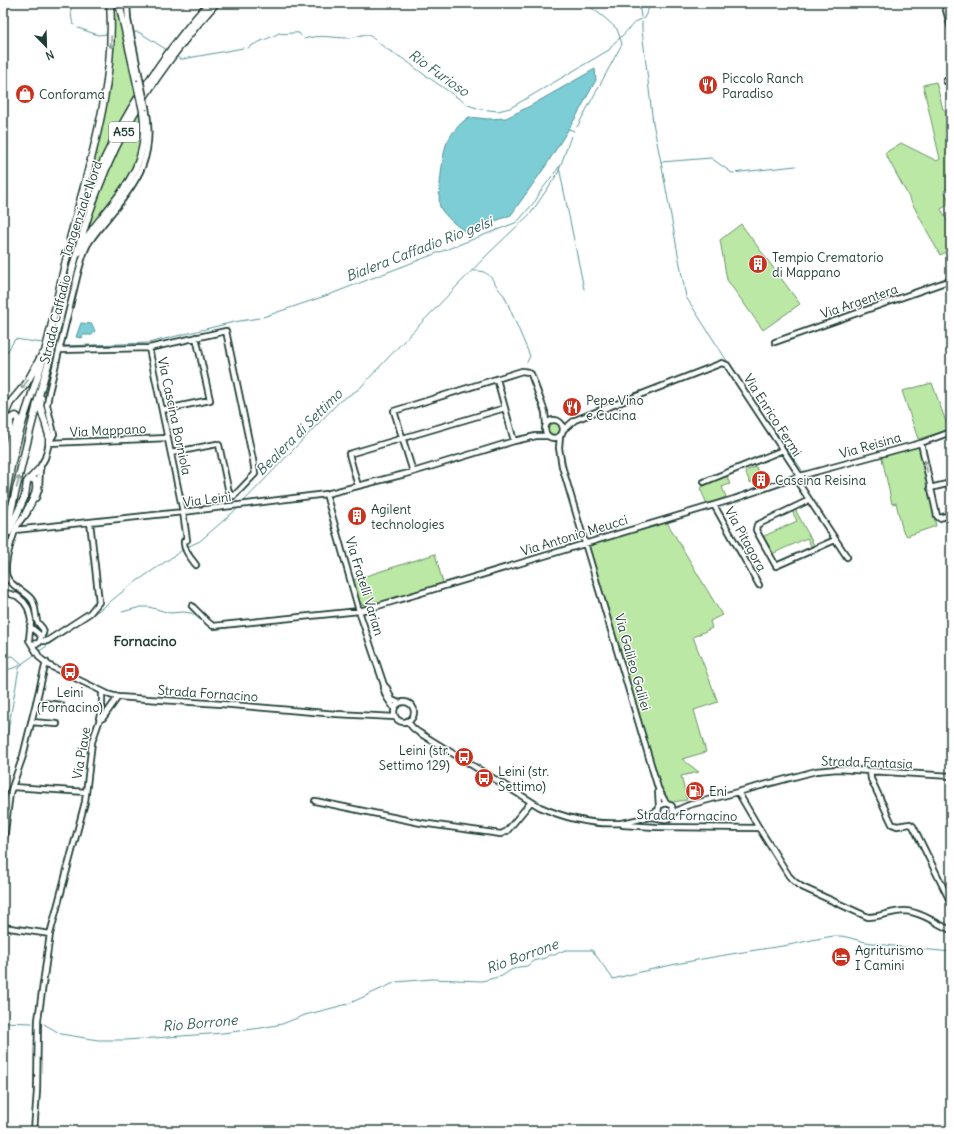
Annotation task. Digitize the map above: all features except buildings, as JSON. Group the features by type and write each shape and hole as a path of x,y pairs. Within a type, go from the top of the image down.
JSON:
{"highway":[{"name":"A55","path":"66,260 68,244 88,170 107,86 111,50 110,3"},
{"name":"A55","path":"69,280 85,241 125,187 138,166 144,137 145,109 119,3"},
{"name":"Tangenziale Nord","path":"6,494 15,450 46,351 66,260 93,184 122,123 136,100 163,59 209,3"},
{"name":"Tangenziale Nord","path":"3,544 37,403 69,280 82,233 96,192 126,128 143,99 183,41 216,3"},
{"path":"3,419 10,403 26,384 46,351"},
{"path":"49,361 40,403 49,435 49,443"},
{"path":"3,513 8,461 18,419 31,397"},
{"path":"3,474 10,436 10,420 14,416 18,419"},
{"path":"3,544 27,492 26,483 40,468"},
{"path":"25,515 36,488 35,480 29,480"}],"street":[{"path":"127,3 128,20 139,82"},
{"path":"944,3 951,28"},
{"name":"Strada Caffadio","path":"37,638 40,625 38,622 36,608 32,600 25,593 12,584 7,577 6,567 15,530 33,504 39,492 40,468 54,432 48,412 50,387 85,249 96,232 131,189 141,172 148,145 149,131 145,109"},
{"name":"Via Argentera","path":"775,342 951,280"},
{"name":"Via Cascina Borniola","path":"59,350 149,348 226,331 255,474 234,496 229,492 219,445 217,444 171,453"},
{"path":"162,410 210,400 196,337"},
{"name":"Via Cascina Borniola","path":"149,348 184,512 187,540 184,540 185,549 196,565"},
{"name":"Via Enrico Fermi","path":"575,420 722,362 727,366 800,476"},
{"path":"413,472 394,411 522,371 532,374 545,412 546,426 550,437 556,441 559,448"},
{"path":"497,379 514,441"},
{"path":"358,486 349,454 505,408"},
{"path":"545,412 553,420 560,422 575,420"},
{"path":"536,436 553,420"},
{"path":"559,448 560,436 563,430 575,420"},
{"path":"560,422 563,430"},
{"name":"Via Reisina","path":"795,478 921,443 951,432"},
{"name":"Via Leinì","path":"15,530 246,505 326,494 413,472 514,441 536,436 550,437"},
{"path":"550,437 560,436"},
{"name":"Via Mappano","path":"49,443 168,438"},
{"path":"921,443 937,516 939,518 951,515"},
{"name":"Via Galileo Galilei","path":"559,448 562,466 658,788 666,803"},
{"path":"704,482 783,450"},
{"name":"Via Enrico Fermi","path":"795,478 847,557"},
{"name":"Via Antonio Meucci","path":"192,606 214,626 359,611 714,505 795,478"},
{"path":"930,488 951,483"},
{"name":"Via Fratelli Varian","path":"326,494 359,611 384,685 386,696 394,709"},
{"path":"808,499 805,502 757,525 756,530 776,566 835,540"},
{"name":"Via Pitagora","path":"714,505 759,585"},
{"path":"30,636 32,633 37,638 47,641 90,613 99,602 90,522"},
{"path":"3,592 17,596 24,602 30,613 29,640 37,638"},
{"path":"30,626 37,638"},
{"name":"Strada Fornacino","path":"37,638 36,652 46,662 102,692 118,697 336,714 395,717"},
{"path":"3,847 10,793 23,756 46,662"},
{"name":"Via Fratelli Varian","path":"384,685 387,688 392,700 399,703"},
{"name":"Via Piave","path":"34,1131 37,1091 38,1013 50,934 85,802 92,742 100,719 102,692"},
{"name":"Via Piave","path":"100,719 103,718 118,697"},
{"path":"36,702 61,705"},
{"path":"406,702 412,706 412,717 407,721 399,721 395,717 394,709 399,703 406,702"},
{"name":"Strada Fornacino","path":"376,715 389,713 394,709"},
{"name":"Strada Fornacino","path":"412,717 413,725 424,735"},
{"name":"Strada Fornacino","path":"407,721 415,730 531,802 549,811 574,819 608,822 622,825 759,828"},
{"path":"31,722 57,724"},
{"name":"Strada Fantasia","path":"689,805 816,771 838,769 951,776"},
{"path":"870,771 871,779 892,824 897,826 910,824 913,826 951,903"},
{"path":"13,787 86,792"},
{"name":"Via Galileo Galilei","path":"658,788 658,809"},
{"name":"Strada Fornacino","path":"738,792 789,876 802,887 868,917 905,911 917,914 951,930"},
{"path":"315,801 421,823 501,834 507,831 531,802"},
{"path":"666,803 672,806 689,805 673,813 669,819 661,818 658,815 658,809 666,803"},
{"path":"672,806 673,813"},
{"name":"Strada Fornacino","path":"608,822 643,816 658,809"},
{"name":"Strada Fornacino","path":"616,823 651,817 661,818"},
{"path":"3,927 50,934"}],"green space":[{"path":"112,3 117,3 136,93 109,142 85,194 112,62"},
{"path":"936,82 943,109 951,116 951,192 948,187 944,191 951,203 941,209 951,228 951,250 940,255 885,153 901,143 937,161 940,159 923,85"},
{"path":"140,110 142,119 141,149 131,177 84,235 109,171 123,140"},
{"path":"741,224 800,304 763,330 727,280 720,240"},
{"path":"932,383 949,430 918,439 902,391"},
{"path":"551,422 557,422 561,426 561,432 557,436 551,436 547,432 547,426"},
{"path":"919,445 936,526 907,536 903,532 896,503 892,504 882,458 883,455"},
{"path":"756,467 761,478 750,483 745,471"},
{"path":"726,475 730,484 722,487 726,497 707,504 700,488"},
{"path":"795,509 815,547 812,548 807,538 772,554 762,537 797,521 792,511"},
{"path":"665,519 722,615 710,621 712,628 693,637 718,702 694,710 706,752 682,759 699,772 681,776 687,800 666,803 659,787 586,543"},
{"path":"435,554 443,583 366,606 360,603 353,580"}],"water":[{"path":"595,69 596,80 576,117 545,167 511,215 467,232 452,221 440,207 440,186 446,145 450,137 459,126 469,117 488,119 506,118"},
{"path":"81,323 92,324 95,331 92,335 83,335 82,338 76,337"}],"waterway":[{"name":"Rio Furioso","path":"70,3 74,25"},
{"name":"Rio Furioso","path":"304,39 320,36 352,38 367,35 407,61 468,105 480,109 498,111 510,108 609,50 620,38 617,29 585,3"},
{"path":"639,3 641,17"},
{"name":"Bealera di Settimo","path":"577,127 622,44 620,38 635,22 644,18 649,8 656,3"},
{"path":"642,22 653,123 661,162 711,158 732,173 796,166"},
{"name":"Rio Furioso","path":"78,28 98,35 108,34"},
{"name":"Rio Furioso","path":"134,32 142,34 167,50"},
{"name":"Rio Furioso","path":"248,48 279,33 299,33 301,36"},
{"name":"Rio Furioso","path":"177,57 183,59 243,48"},
{"path":"569,129 574,131"},
{"name":"Bealera di Settimo","path":"243,502 340,401 359,389 489,253 531,213 558,173 571,136"},
{"path":"661,162 686,297 729,364"},
{"path":"559,167 584,289"},
{"name":"Bialera Caffadio Rio gelsi","path":"263,317 331,294 515,223 536,200 540,192 559,167"},
{"path":"473,271 485,272 492,278 504,295 530,356 527,362"},
{"name":"Bialera Caffadio Rio gelsi","path":"63,346 148,343 234,322 259,318"},
{"name":"Bialera Caffadio Rio gelsi","path":"3,359 15,339 42,343"},
{"path":"732,369 802,470"},
{"name":"Bealera di Settimo","path":"187,547 200,541 238,508"},
{"name":"Bealera di Settimo","path":"38,652 184,549"},
{"path":"122,612 141,607 149,607 170,613 191,613 213,629 341,615"},
{"path":"3,671 17,667 36,654"},
{"path":"3,657 13,656 21,663"},
{"path":"3,759 19,668 23,663"},
{"name":"Rio Borrone","path":"44,1024 61,1034 98,1040 126,1040 223,1033 261,1028 282,1024 305,1015 348,1004 396,982 432,979 482,981 502,976 511,970 527,966 533,961 545,958 549,955 555,955 566,950 592,950 613,979 722,955 789,945 834,936 842,936 887,945 951,952"},
{"name":"Rio Borrone","path":"3,1022 32,1023"}],"place":[{"name":"Piccolo Ranch Paradiso","path":"708,85"},
{"name":"Conforama","path":"25,94"},
{"name":"Tempio Crematorio di Mappano","path":"758,264"},
{"name":"Pepe Vino e Cucina","path":"572,407"},
{"name":"Cascina Reisina","path":"761,480"},
{"name":"Agilent technologies","path":"357,516"},
{"name":"Leini (Fornacino)","path":"70,672"},
{"name":"Leini (str. Settimo 129)","path":"464,757"},
{"name":"Leini (str. Settimo)","path":"484,778"},
{"name":"Eni","path":"695,791"},
{"name":"Agriturismo I Camini","path":"841,957"}],"district":[{"name":"Fornacino","path":"145,641"}]}
